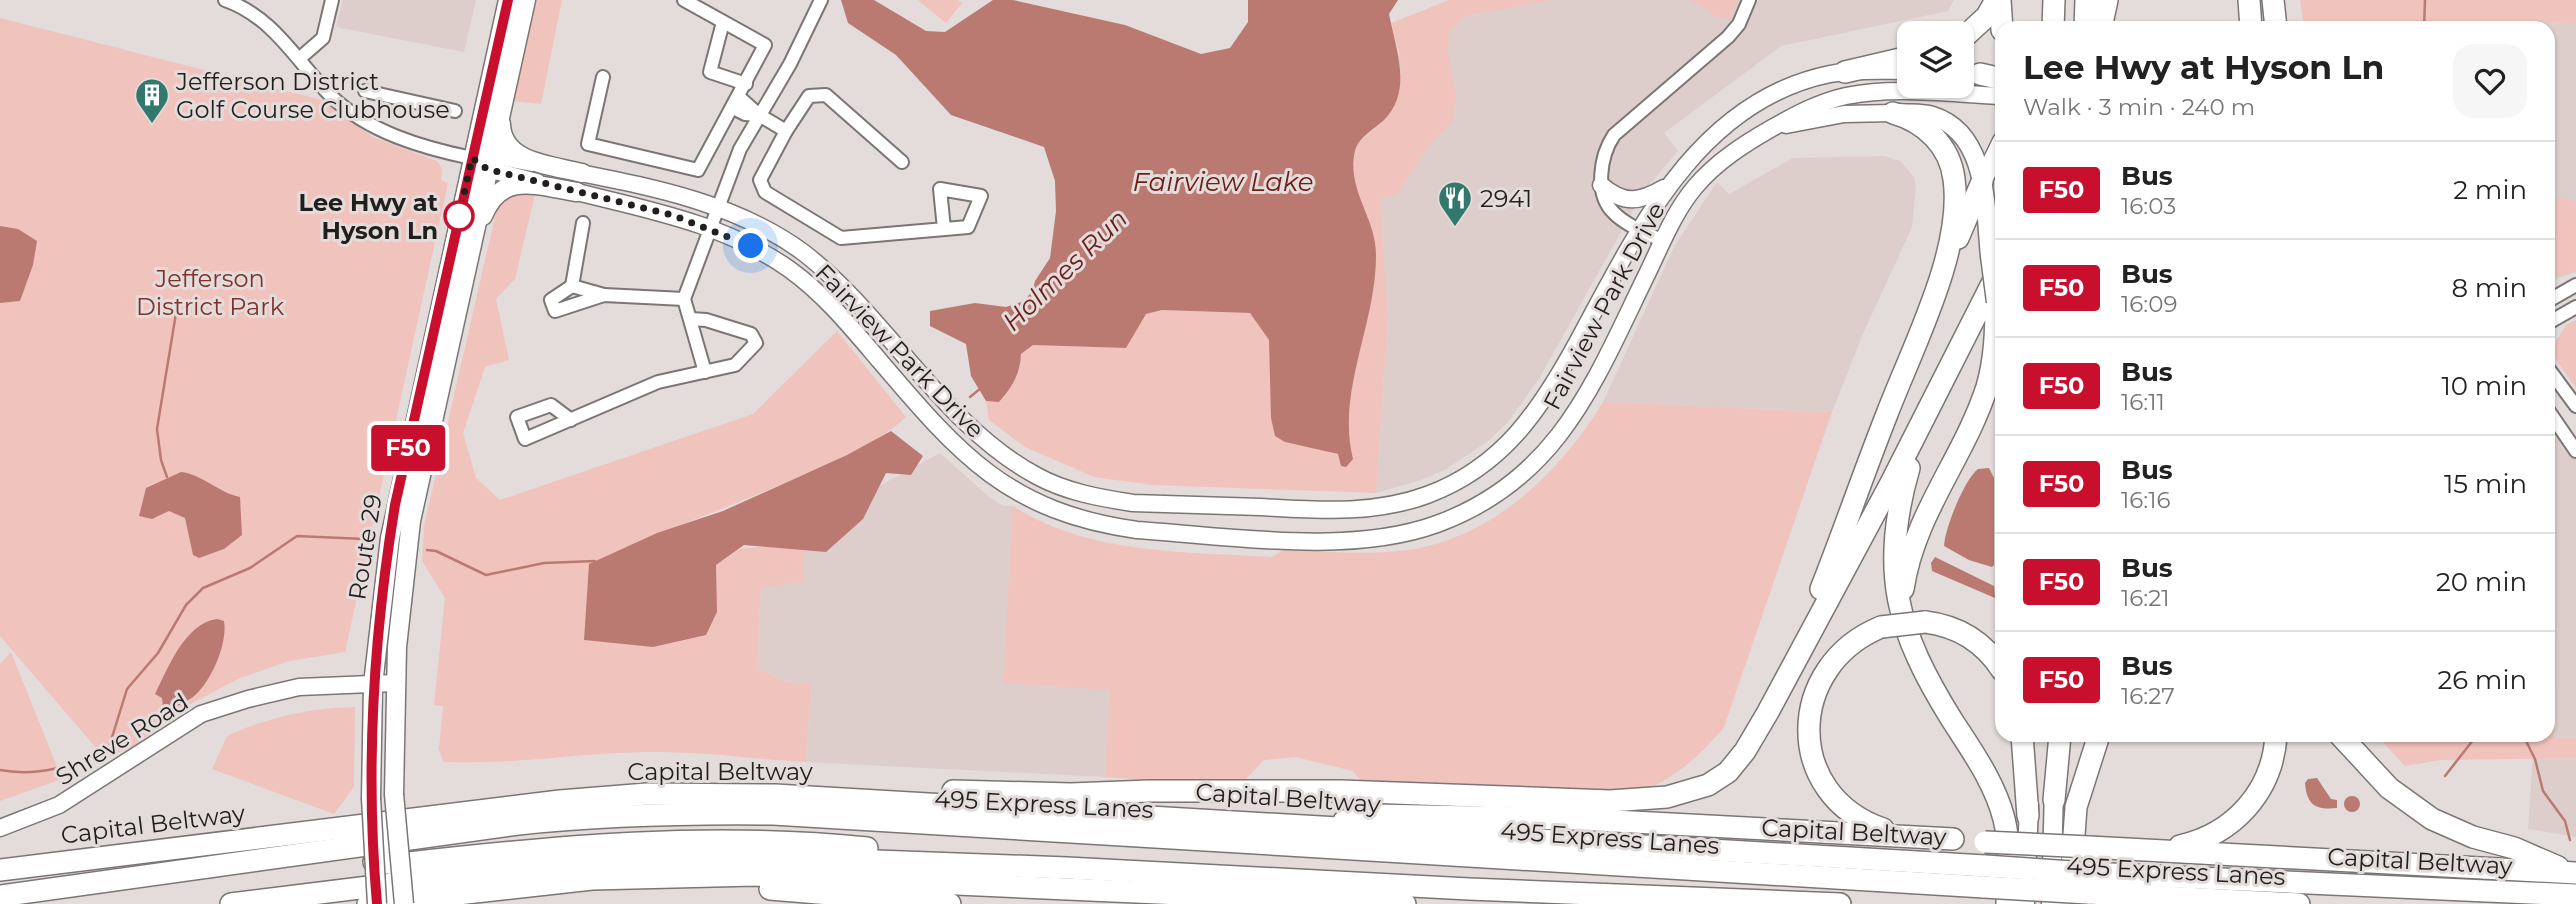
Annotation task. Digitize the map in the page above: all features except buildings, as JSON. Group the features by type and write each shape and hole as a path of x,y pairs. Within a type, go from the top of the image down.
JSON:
{"highway":[{"path":"1998,0 2001,21"},
{"path":"1974,29 1998,0"},
{"path":"2053,21 2054,0"},
{"path":"2077,21 2078,0"},
{"path":"2085,21 2086,0"},
{"path":"2103,21 2108,0"},
{"path":"2270,21 2272,0"},
{"path":"2272,0 2275,21"},
{"path":"2245,21 2249,1"},
{"path":"2249,1 2250,21"},
{"path":"1844,72 1897,60"},
{"path":"1974,73 1995,76"},
{"path":"1893,113 1909,117 1936,138 1952,167 1954,220 1940,277"},
{"path":"1787,677 1940,277 1982,182"},
{"path":"560,801 626,789 696,783 776,782 1071,794 1149,791 1341,791 1578,801 1640,800 1688,793 1708,785 1728,772 1745,751 1925,416 1995,262"},
{"path":"1995,344 1987,387 1912,546 1903,589 1926,678 1974,754 2001,808 2009,850 2007,904"},
{"path":"1914,624 1895,586 1894,541 1902,490 1925,416"},
{"path":"1995,663 1973,639 1947,626 1914,624 1881,627 1848,645 1818,684 1809,721 1815,769 1839,802 1861,819 1904,835 2363,864 2573,873"},
{"path":"2023,742 2028,816"},
{"path":"2054,800 2057,742"},
{"path":"2069,904 2076,807 2097,742"},
{"path":"2152,849 2197,842 2236,820 2267,777 2274,742"},
{"path":"2347,742 2389,788 2432,819 2473,837 2514,848 2573,873"},
{"name":"Capital Beltway","path":"0,870 560,801 647,794 775,795 1322,825 2088,883 2576,895"},
{"name":"495 Express Lanes","path":"0,896 419,836 596,816 773,814 1026,830 1985,877"},
{"path":"1322,825 1373,815 1590,819 1953,839"},
{"path":"437,855 555,835 673,829 1026,830"},
{"path":"374,862 584,844 717,839 842,845 1067,868"},
{"path":"231,904 470,872 617,858 741,856 1067,868 1469,889 1840,904"},
{"path":"368,904 522,885 661,875 755,874 1405,904"},
{"path":"661,875 729,886 950,904"},
{"name":"495 Express Lanes","path":"2088,883 2299,904"}],"main road":[{"name":"Route 29","path":"377,904 371,798 373,684 381,597 395,505 508,0"},
{"name":"Route 29","path":"404,904 394,794 395,683 411,521 526,0"},
{"name":"Fairview Park Drive","path":"489,162 582,173 717,207 780,238 821,268 984,438 1038,477 1077,492 1133,503 1342,511 1385,507 1427,495 1461,480 1496,456 1526,426 1551,390 1640,229 1670,184 1713,135 1752,107 1807,81 1844,72 1897,71"},
{"name":"Fairview Park Drive","path":"472,158 577,192 710,227 772,258 832,306 957,446 991,477 1031,501 1080,519 1137,530 1342,541 1399,535 1438,524 1494,495 1534,464 1565,430 1591,388 1683,203 1696,186 1734,152 1770,129 1824,102 1869,93 1995,96"},
{"path":"501,108 501,134 508,148 517,155 582,173"},
{"path":"1770,129 1844,114 1893,113 1932,116 1954,128 1970,148 1982,182 1995,254"},
{"path":"1982,182 1995,155"},
{"path":"472,246 490,201 503,188 525,184 577,192"},
{"path":"1601,185 1618,198 1638,201 1670,184"},
{"name":"Shreve Road","path":"0,828 68,800 201,715 286,690 395,683"},
{"path":"2025,904 2031,742"},
{"path":"2051,904 2054,800"}],"street":[{"path":"228,0 265,24 333,98 356,116 403,138 472,158"},
{"path":"299,58 323,38 332,0"},
{"path":"603,77 588,144 698,170 765,45 684,0"},
{"path":"705,372 684,299 736,158 796,52 821,0"},
{"path":"1663,241 1611,211 1601,185 1606,146 1614,135 1728,37 1739,24 1749,0"},
{"path":"723,22 710,72 746,84"},
{"path":"365,91 455,111"},
{"path":"902,162 826,95 809,96 786,131 760,180 761,188 841,238 944,229"},
{"path":"736,103 746,114 759,115 786,131"},
{"path":"583,223 572,286 551,300 555,311 604,295"},
{"path":"2555,290 2576,284"},
{"path":"2555,297 2576,284"},
{"path":"572,286 604,295 684,299"},
{"path":"2555,319 2576,307"},
{"path":"571,419 658,382 735,365 756,343 751,334 706,320 691,319"},
{"path":"2555,377 2576,405"},
{"path":"2555,420 2576,451"}],"shaded area":[{"path":"343,0 476,0 464,52 336,27"},
{"path":"1469,0 1954,0 1948,11 1781,46 1664,133 1678,151 1644,191 1540,377 1508,422 1487,442 1446,469 1421,480 1376,493 1388,318 1376,158 1405,26"},
{"path":"2576,11 2576,272 2555,280 2555,21 2525,21 2529,16"},
{"path":"1884,156 1900,161 1914,177 1916,188 1912,227 1862,336 1832,412 1603,402 1675,245 1717,182 1729,194 1793,158"},
{"path":"2555,431 2576,458 2576,837 2528,829 2533,754 2542,742 2555,742"},
{"path":"940,453 989,497 1003,506 1013,506 1014,524 1111,690 1105,777 806,762 811,683 791,683 757,669 761,587 796,531"}],"green space":[{"path":"535,0 562,0 541,104 512,101"},
{"path":"918,0 958,0 962,3 946,23"},
{"path":"1449,0 1551,0 1465,16 1449,33 1448,52 1456,95 1453,120 1430,144 1397,194 1380,200 1388,318 1376,493 1152,485 1094,477 1025,447 989,420 986,401 999,402 1015,380 1021,354 1033,345 1125,348 1146,314 1162,310 1250,313 1269,340 1271,358 1314,447 1338,455 1341,466 1353,459 1349,408 1370,306 1376,255 1372,228 1355,178 1355,151 1360,142 1383,121 1399,80 1400,59 1391,23"},
{"path":"1690,0 1738,0 1731,18 1720,18"},
{"path":"2300,0 2576,0 2576,23 2303,21"},
{"name":"Jefferson District Park","path":"0,18 322,100 373,137 437,161 442,168 441,180 448,183 345,652 289,661 238,679 183,708 131,749 103,756 0,636"},
{"path":"507,194 535,194 515,279 496,299 509,360 485,367 463,433 476,478 500,500 753,414 837,331 906,417 883,435 844,457 589,564 716,612 716,565 740,549 768,546 796,531 804,550 803,582 761,587 757,669 791,683 811,683 806,762 646,752 494,762 443,762 439,749 443,706 434,705 445,598 422,561 424,526 497,208"},
{"path":"2555,197 2576,202 2576,270 2555,277"},
{"path":"2576,320 2576,388 2555,358 2555,343 2566,325"},
{"path":"1603,402 1832,412 1724,727 1687,765 1654,786 1642,791 1369,791 1353,771 1295,757 1264,760 1243,782 1223,785 1105,777 1110,690 1003,683 1013,506 1072,534 1138,548 1272,557 1283,550 1356,553 1400,551 1432,545 1463,534 1518,500 1543,479 1565,455"},
{"path":"11,652 62,779 0,801 0,664"},
{"path":"355,707 354,787 334,814 212,769 227,736 290,715"},
{"path":"2555,738 2576,739 2576,758 2441,760 2405,766 2383,742 2555,742"}],"water":[{"name":"Fairview Lake","path":"841,0 874,0 926,31 945,32 993,0 1013,0 1125,25 1201,54 1230,48 1248,22 1248,0 1398,0 1389,14 1400,70 1398,96 1393,109 1384,120 1360,141 1353,165 1354,178 1375,241 1376,254 1375,280 1350,408 1349,433 1353,459 1346,467 1341,466 1338,454 1285,442 1275,436 1271,418 1269,340 1250,313 1162,310 1146,314 1126,348 1033,345 1021,354 1017,374 999,402 986,401 971,376 966,344 930,326 930,311 975,303 1006,307 1024,301 1033,290 1035,281 1050,258 1056,211 1055,181 1044,147 951,115 896,55 848,23"},
{"path":"0,226 18,229 37,241 33,265 20,301 0,303"},
{"path":"891,431 923,456 911,475 886,473 863,519 826,552 744,545 716,565 717,612 706,635 653,647 584,640 589,564 657,533 723,511 847,455"},
{"path":"1989,468 1994,478 1992,567 1969,560 1944,546 1961,493 1978,469"},
{"path":"181,472 189,473 240,497 242,535 224,549 199,558 193,555 185,518 169,511 152,519 139,516 146,488"},
{"path":"1935,557 1994,586 1995,598 1932,571 1931,563"},
{"path":"217,619 224,621 225,630 221,651 212,673 200,691 168,711 163,707 162,698 155,694 172,660 196,629"},
{"path":"2317,778 2331,799 2337,800 2337,808 2318,807 2310,802 2305,783 2308,779"},
{"path":"2349,796 2355,796 2360,804 2358,810 2349,812 2344,807 2344,801"}],"waterway":[{"path":"2424,21 2425,0"},
{"path":"167,477 161,460 157,429 177,307"},
{"name":"Holmes Run","path":"970,397 981,388"},
{"name":"Holmes Run","path":"0,770 28,772 57,768 84,760 109,747 127,689 158,653 186,605 203,588 250,568 297,536 364,539"},
{"name":"Holmes Run","path":"427,550 436,551 486,575 544,563 595,561"},
{"path":"2445,776 2472,742"},
{"path":"2526,742 2535,759 2543,791 2565,821 2570,840"}],"bus line":[{"name":"F50","path":"377,904 371,751 379,608 395,505 508,0"}],"place":[{"name":"Jefferson District Golf Course Clubhouse","path":"152,125"},
{"name":"Lee Hwy at Hyson Ln","path":"459,216"},
{"name":"2941","path":"1455,228"}],"route":[{"path":"459,216 472,158 487,169 672,215 710,227 751,246"}]}
